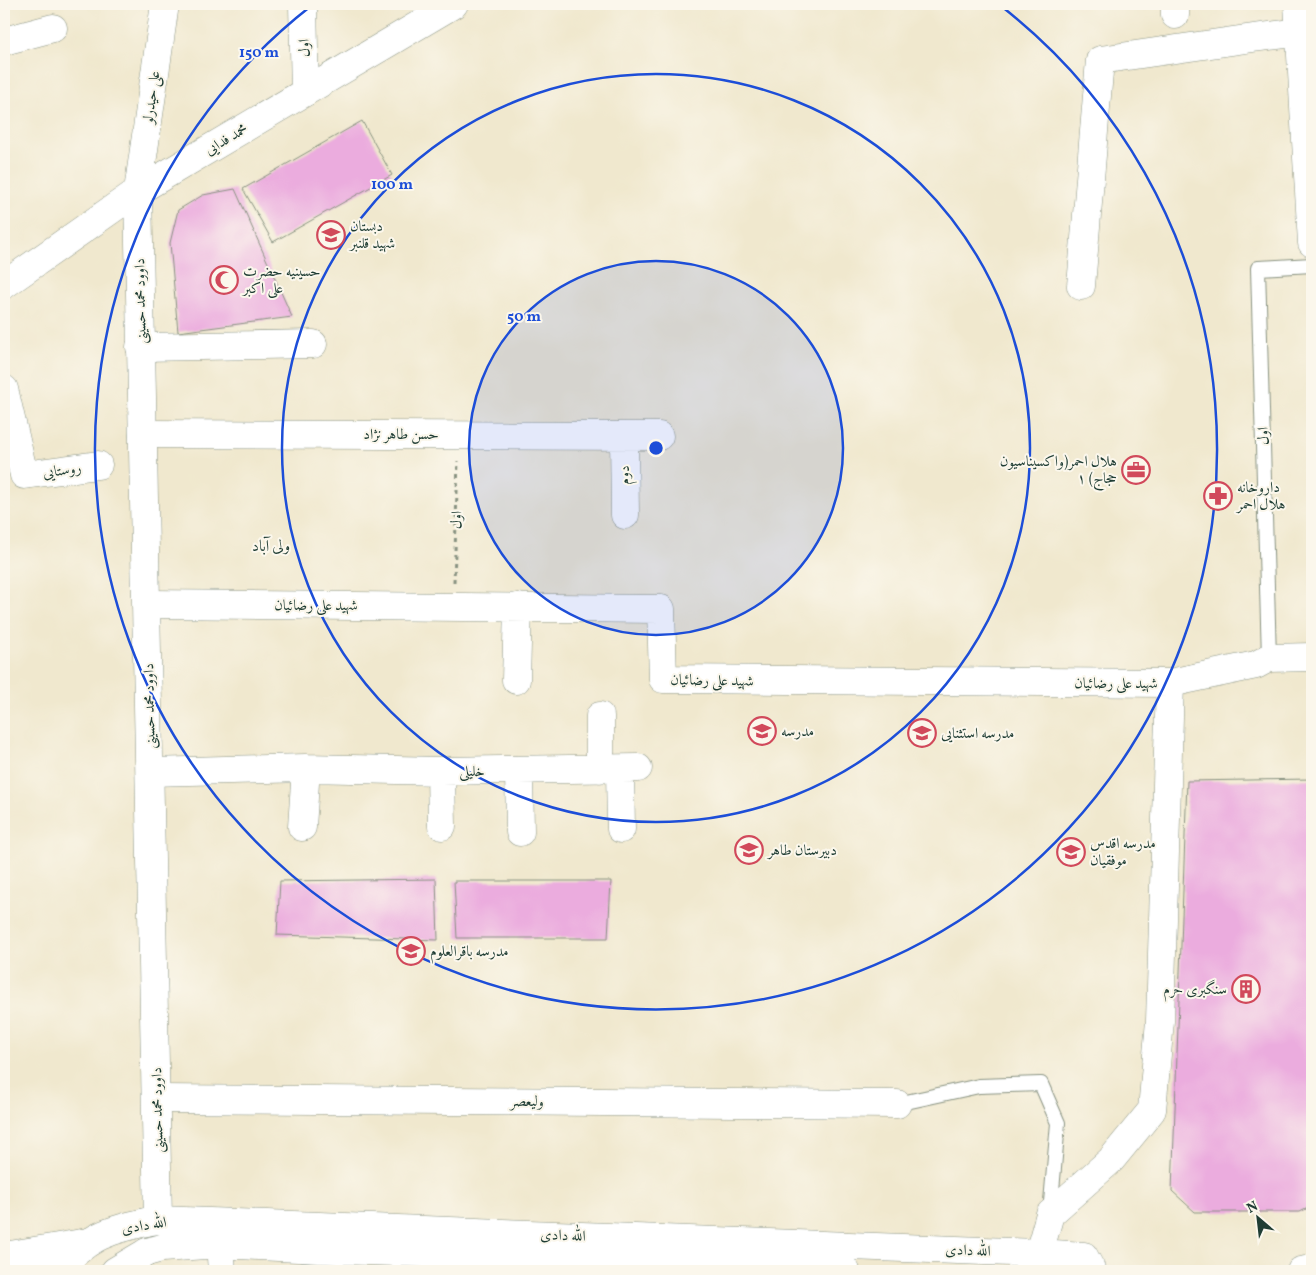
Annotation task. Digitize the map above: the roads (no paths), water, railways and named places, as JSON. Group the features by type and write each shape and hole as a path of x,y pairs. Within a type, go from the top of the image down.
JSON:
{"street":[{"name":"علی حیدرلو","path":"138,191 164,4"},
{"name":"اول","path":"303,4 305,92"},
{"name":"محمد فدایی","path":"4,285 138,191 454,4"},
{"path":"1298,4 1312,228"},
{"path":"4,41 53,28"},
{"path":"1082,286 1100,60 1300,32"},
{"name":"داوود محمد حسینی","path":"138,191 157,1099 152,1221"},
{"path":"140,347 313,344"},
{"name":"روستایی","path":"4,389 24,475 98,465"},
{"name":"حسن طاهر نژاد","path":"143,434 659,436"},
{"name":"دوم","path":"624,436 625,515"},
{"name":"شهید علی رضائیان","path":"147,604 661,609 663,679 1170,684 1256,665 1269,658 1312,657"},
{"path":"516,680 518,607"},
{"path":"1039,1253 1050,1214 1112,1160 1152,1110 1160,1021 1170,684"},
{"path":"600,716 619,769 621,829"},
{"path":"302,827 306,768"},
{"name":"خلیلی","path":"150,772 306,768 441,771 619,769"},
{"path":"518,770 520,832"},
{"path":"441,771 442,826"},
{"name":"ولیعصر","path":"157,1099 897,1104"},
{"name":"الله دادی","path":"57,1271 68,1258 88,1242 118,1228 152,1221 1039,1253 1087,1264"},
{"path":"4,1256 88,1242"},
{"path":"220,1244 222,1271"},
{"name":"الله دادی","path":"115,1271 147,1252 162,1248 220,1244 338,1261 476,1263 652,1261 846,1271"},
{"path":"1301,1271 1312,1269"}],"lane":[{"name":"اول","path":"1269,658 1258,268 1312,265"},
{"path":"897,1104 979,1086 1041,1084 1058,1123 1050,1214"}],"place":[{"name":"دبستان شهید قلنبر","path":"331,235"},
{"name":"حسینیه حضرت علی اکبر","path":"224,280"},
{"name":"هلال احمر(واکسیناسیون حجاج) ۱","path":"1136,470"},
{"name":"داروخانه هلال احمر","path":"1218,496"},
{"name":"مدرسه","path":"762,731"},
{"name":"مدرسه استثنایی","path":"922,733"},
{"name":"دبیرستان طاهر","path":"749,850"},
{"name":"مدرسه اقدس موفقیان","path":"1071,852"},
{"name":"مدرسه باقرالعلوم","path":"411,951"},
{"name":"سنگبری حرم","path":"1246,989"}],"district":[{"name":"ولی آباد","path":"271,545"}]}
